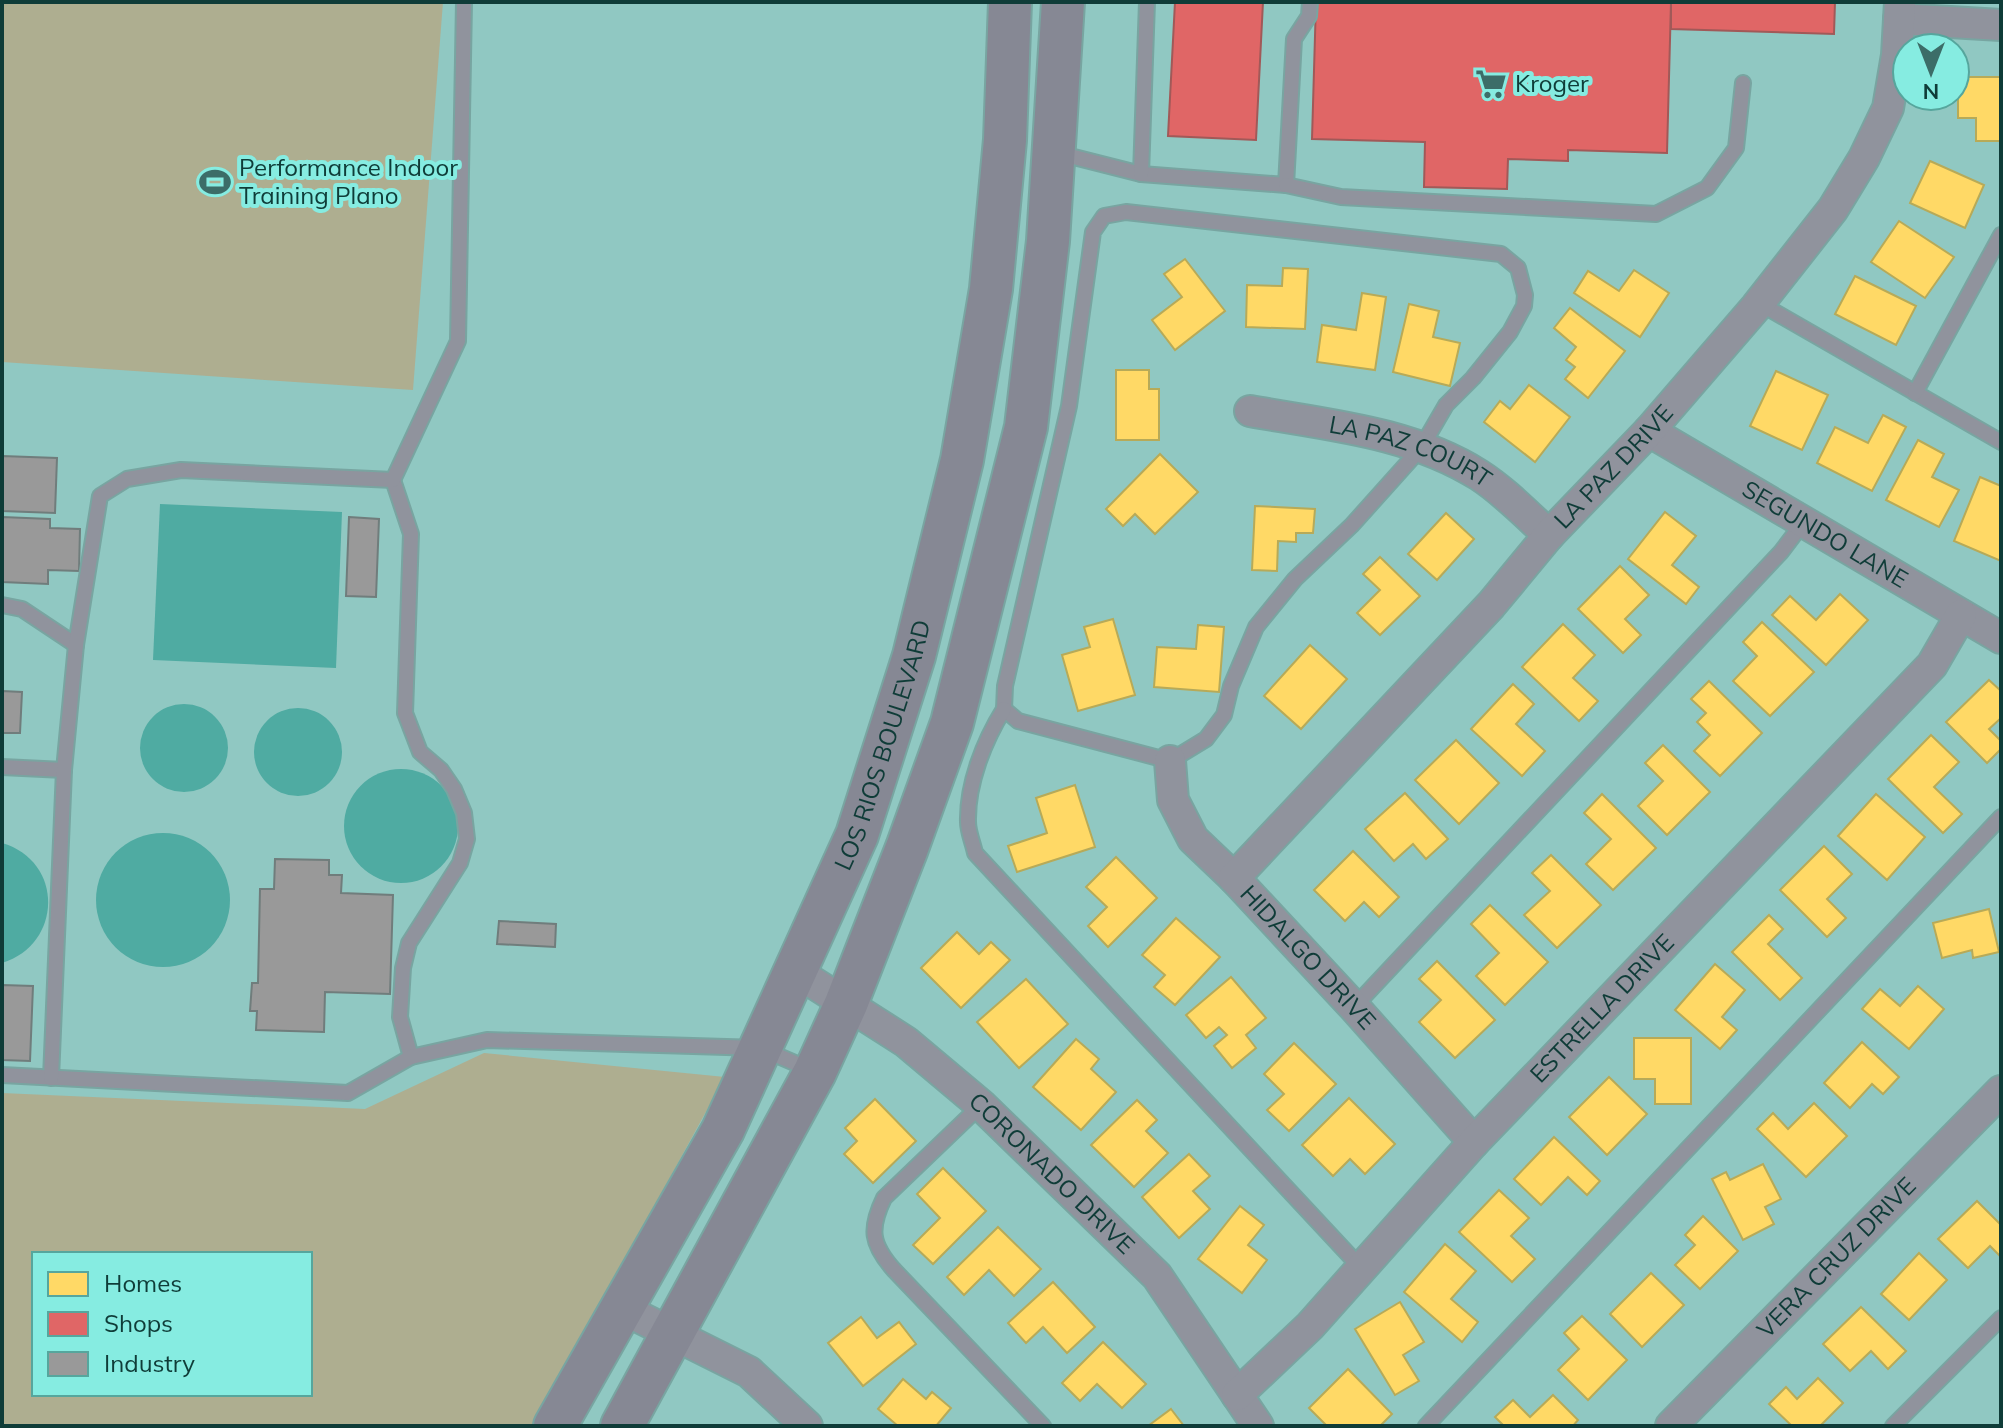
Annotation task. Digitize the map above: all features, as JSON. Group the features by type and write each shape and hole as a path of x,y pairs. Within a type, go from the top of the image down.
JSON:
{"main road":[{"name":"LOS RIOS BOULEVARD","path":"555,1426 723,1130 857,835 914,656 962,460 991,289 1005,140 1010,2"},
{"path":"622,1426 815,1072 846,1004 952,723 1026,427 1038,345 1063,2"},
{"path":"1005,140 1054,152"}],"street":[{"path":"1899,10 2001,25"},
{"name":"LA PAZ DRIVE","path":"1234,878 1491,605 1549,535 1649,431 1759,303 1833,209 1864,158 1888,108 1897,55 1899,10"},
{"name":"LA PAZ COURT","path":"1250,411 1388,435 1448,458 1481,476 1549,535"},
{"name":"SEGUNDO LANE","path":"1649,431 2001,638"},
{"name":"ESTRELLA DRIVE","path":"1237,1395 1310,1326 1474,1142 1932,665 1961,615"},
{"name":"HIDALGO DRIVE","path":"1170,761 1173,800 1193,839 1234,878 1354,1007 1474,1142"},
{"name":"CORONADO DRIVE","path":"795,971 906,1042 981,1105 1157,1276 1258,1426"},
{"name":"VERA CRUZ DRIVE","path":"1671,1426 2001,1091"},
{"path":"621,1308 749,1372 807,1426"}],"lane":[{"path":"411,1057 400,1017 403,968 409,943 460,863 467,839 464,813 454,789 441,770 420,752 405,713 411,534 393,480 458,341 464,2"},
{"path":"1141,174 1147,2"},
{"path":"1286,185 1294,39 1309,16 1310,2"},
{"path":"1054,152 1141,174 1286,185 1341,197 1656,214 1707,188 1736,148 1743,83"},
{"path":"1004,709 1018,721 1170,761 1206,739 1224,715 1231,686 1256,627 1295,579 1352,525 1421,448 1446,405 1473,378 1510,332 1524,306 1525,295 1518,268 1501,254 1126,212 1104,216 1093,232 1069,406 1005,686 1004,709 989,732 971,789 967,824 975,853 1361,1268"},
{"path":"1915,393 2001,235"},
{"path":"1759,303 2001,442"},
{"path":"51,1078 64,770 76,645 100,496 127,479 181,470 393,480"},
{"path":"1354,1007 1781,552 1803,523"},
{"path":"2,605 22,609 76,645"},
{"path":"2,767 64,770"},
{"path":"1426,1426 2001,817"},
{"path":"2,1075 348,1093 411,1057 487,1040 760,1048 815,1072"},
{"path":"981,1105 884,1198 875,1217 874,1239 888,1263 1043,1426"},
{"path":"1893,1426 2001,1318"}],"shaded area":[{"name":"Performance Indoor Training Plano","path":"2,2 443,2 413,390 2,362"},
{"path":"160,504 342,512 336,668 153,660"},
{"path":"184,704 209,711 221,723 228,748 221,773 209,785 184,792 159,785 147,773 140,748 147,723 159,711"},
{"path":"298,708 323,715 335,727 342,752 335,777 323,789 298,796 273,789 261,777 254,752 261,727 273,715"},
{"path":"401,769 423,773 442,785 454,804 458,826 454,848 442,867 423,879 401,883 379,879 360,867 348,848 344,826 348,804 360,785 379,773"},
{"path":"163,833 189,838 210,853 225,874 230,900 225,926 210,947 189,962 163,967 137,962 116,947 101,926 96,900 101,874 116,853 137,838"},
{"path":"2,843 22,853 37,867 45,884 48,903 45,921 36,939 22,953 2,963"},
{"path":"484,1053 725,1077 534,1426 2,1426 2,1093 365,1109"}],"building: Homes":[{"path":"1971,77 2001,77 2001,141 1976,141 1976,118 1958,118 1958,112 1971,112"},
{"path":"1930,161 1984,185 1965,228 1910,203"},
{"path":"1899,221 1954,257 1925,298 1871,262"},
{"path":"1185,259 1225,311 1175,350 1152,320 1182,297 1164,274"},
{"path":"1283,268 1308,269 1305,329 1246,327 1247,285 1282,286"},
{"path":"1634,270 1669,293 1640,337 1574,293 1588,271 1619,291"},
{"path":"1855,276 1916,306 1896,345 1835,314"},
{"path":"1362,293 1386,297 1375,370 1317,362 1322,325 1356,330"},
{"path":"1409,304 1439,311 1433,337 1460,343 1450,386 1393,372"},
{"path":"1570,308 1625,351 1588,398 1565,379 1575,367 1566,360 1576,347 1554,328"},
{"path":"1116,370 1149,370 1149,389 1159,389 1159,440 1116,440"},
{"path":"1776,371 1828,395 1802,450 1750,426"},
{"path":"1529,385 1570,417 1535,462 1484,422 1500,401 1510,409"},
{"path":"1883,415 1906,427 1872,491 1817,463 1835,427 1868,443"},
{"path":"1918,440 1944,454 1932,477 1959,490 1939,527 1886,500"},
{"path":"1160,454 1198,492 1155,534 1135,514 1123,526 1106,509"},
{"path":"1980,477 2001,486 2001,561 1954,541"},
{"path":"1255,506 1315,509 1313,533 1296,533 1296,542 1278,541 1277,571 1252,570"},
{"path":"1665,512 1696,536 1672,565 1699,587 1686,604 1628,559"},
{"path":"1446,513 1474,539 1437,580 1408,554"},
{"path":"1380,557 1420,596 1380,635 1357,613 1380,590 1363,574"},
{"path":"1620,566 1649,595 1625,619 1641,635 1623,653 1578,609"},
{"path":"1840,594 1868,620 1826,665 1772,615 1790,596 1816,620"},
{"path":"1113,619 1135,695 1078,711 1062,655 1090,647 1084,627"},
{"path":"1762,622 1814,672 1770,716 1733,681 1757,656 1743,642"},
{"path":"1563,624 1595,655 1573,678 1598,701 1579,721 1522,667"},
{"path":"1198,625 1224,627 1219,692 1154,687 1157,647 1196,649"},
{"path":"1310,645 1347,679 1301,729 1264,696"},
{"path":"1989,680 2001,691 2001,718 1989,729 2001,741 2001,749 1987,763 1946,722"},
{"path":"1709,681 1762,733 1720,776 1694,751 1710,735 1697,722 1706,713 1691,699"},
{"path":"1513,684 1534,704 1516,724 1545,751 1522,776 1471,729"},
{"path":"1931,735 1959,762 1934,787 1962,814 1943,833 1888,779"},
{"path":"1456,740 1499,783 1459,824 1415,780"},
{"path":"1663,745 1710,792 1667,835 1638,806 1663,781 1645,763"},
{"path":"1075,785 1095,847 1017,872 1008,846 1047,833 1036,798"},
{"path":"1405,793 1448,839 1426,859 1413,844 1394,861 1365,829"},
{"path":"1602,794 1656,848 1613,890 1586,864 1611,839 1584,813"},
{"path":"1876,794 1925,837 1887,880 1838,836"},
{"path":"1824,846 1852,874 1827,899 1846,918 1827,937 1780,890"},
{"path":"1353,851 1399,897 1379,917 1364,902 1345,921 1314,890"},
{"path":"1551,855 1601,905 1557,948 1524,915 1550,891 1532,873"},
{"path":"1116,857 1157,898 1108,947 1088,926 1107,907 1086,887"},
{"path":"1490,905 1548,962 1505,1005 1476,976 1499,953 1471,924"},
{"path":"1989,909 1999,952 1973,958 1972,950 1942,958 1933,923"},
{"path":"1769,915 1783,929 1768,944 1802,978 1780,1000 1732,952"},
{"path":"1176,918 1220,957 1175,1005 1154,987 1165,975 1142,955"},
{"path":"957,932 979,954 991,942 1010,960 961,1008 921,968"},
{"path":"1437,961 1495,1020 1455,1058 1419,1022 1441,1000 1419,979"},
{"path":"1715,964 1745,990 1722,1017 1737,1030 1720,1049 1675,1010"},
{"path":"1231,977 1266,1018 1246,1035 1256,1048 1232,1068 1214,1046 1227,1035 1219,1027 1206,1038 1186,1015"},
{"path":"1026,979 1068,1024 1019,1068 977,1022"},
{"path":"1918,986 1944,1009 1909,1049 1862,1009 1880,989 1900,1006"},
{"path":"1634,1038 1691,1038 1691,1104 1655,1104 1655,1079 1634,1079"},
{"path":"1076,1039 1099,1059 1091,1069 1116,1092 1081,1130 1033,1087"},
{"path":"1862,1042 1899,1077 1883,1094 1872,1084 1850,1108 1824,1083"},
{"path":"1294,1043 1336,1084 1289,1131 1267,1110 1284,1094 1264,1074"},
{"path":"1609,1077 1647,1114 1607,1155 1569,1117"},
{"path":"1349,1098 1395,1144 1365,1174 1350,1159 1333,1176 1302,1145"},
{"path":"875,1099 916,1141 873,1183 844,1154 857,1141 845,1128"},
{"path":"1137,1100 1157,1120 1146,1131 1168,1153 1134,1187 1091,1145"},
{"path":"1814,1103 1847,1136 1806,1177 1757,1129 1773,1113 1788,1129"},
{"path":"1554,1137 1600,1181 1587,1195 1568,1177 1541,1205 1514,1179"},
{"path":"1189,1154 1210,1176 1193,1191 1210,1209 1179,1238 1142,1197"},
{"path":"1763,1164 1781,1199 1765,1207 1774,1224 1743,1240 1712,1179 1726,1172 1730,1180"},
{"path":"943,1168 986,1211 933,1264 913,1245 940,1218 917,1194"},
{"path":"1499,1190 1529,1218 1511,1236 1535,1259 1512,1282 1459,1232"},
{"path":"1977,1201 2001,1225 2001,1257 1990,1246 1968,1268 1938,1239"},
{"path":"1240,1206 1264,1225 1248,1245 1267,1260 1242,1293 1198,1259"},
{"path":"1703,1216 1738,1251 1700,1289 1675,1265 1695,1245 1685,1235"},
{"path":"998,1227 1041,1269 1014,1296 989,1270 964,1295 947,1277"},
{"path":"1445,1244 1476,1271 1451,1299 1478,1322 1462,1342 1404,1292"},
{"path":"1919,1253 1947,1280 1909,1320 1881,1294"},
{"path":"1651,1273 1684,1305 1642,1347 1610,1314"},
{"path":"1053,1282 1095,1327 1067,1353 1043,1327 1026,1343 1008,1323"},
{"path":"1400,1302 1424,1342 1403,1355 1419,1381 1395,1395 1355,1329"},
{"path":"1861,1307 1906,1351 1888,1369 1871,1351 1850,1371 1823,1344"},
{"path":"1582,1316 1627,1360 1588,1400 1558,1370 1579,1349 1564,1333"},
{"path":"861,1317 877,1338 899,1322 916,1344 863,1386 828,1343"},
{"path":"1103,1342 1146,1384 1122,1408 1097,1384 1080,1401 1062,1383"},
{"path":"1348,1369 1392,1414 1380,1426 1327,1426 1309,1408"},
{"path":"1818,1378 1843,1403 1820,1426 1792,1426 1769,1404 1786,1387 1797,1399"},
{"path":"903,1379 926,1399 932,1392 951,1408 936,1426 898,1426 878,1409"},
{"path":"1553,1395 1578,1420 1573,1426 1504,1426 1495,1417 1513,1400 1530,1417"},
{"path":"1171,1409 1184,1426 1148,1426"}],"building: Shops":[{"path":"1175,2 1263,2 1256,140 1168,136"},
{"name":"Kroger","path":"1316,2 1671,2 1667,153 1568,150 1568,161 1508,159 1507,189 1424,187 1425,142 1312,139"},
{"path":"1671,2 1835,2 1834,34 1671,29"}],"building: Industry":[{"path":"2,456 57,458 55,513 2,511"},
{"path":"2,517 50,519 50,528 80,529 79,571 48,570 48,584 2,582"},
{"path":"349,517 379,519 376,597 346,596"},
{"path":"2,691 22,692 20,733 2,733"},
{"path":"275,859 329,860 329,875 342,875 341,893 393,895 390,994 325,992 324,1032 256,1030 257,1011 250,1011 252,983 258,983 260,889 274,889"},
{"path":"499,921 556,924 555,947 497,944"},
{"path":"2,985 33,986 30,1061 2,1060"}],"place":[{"name":"Kroger","path":"1491,84"},
{"name":"Performance Indoor Training Plano","path":"215,182"}]}
